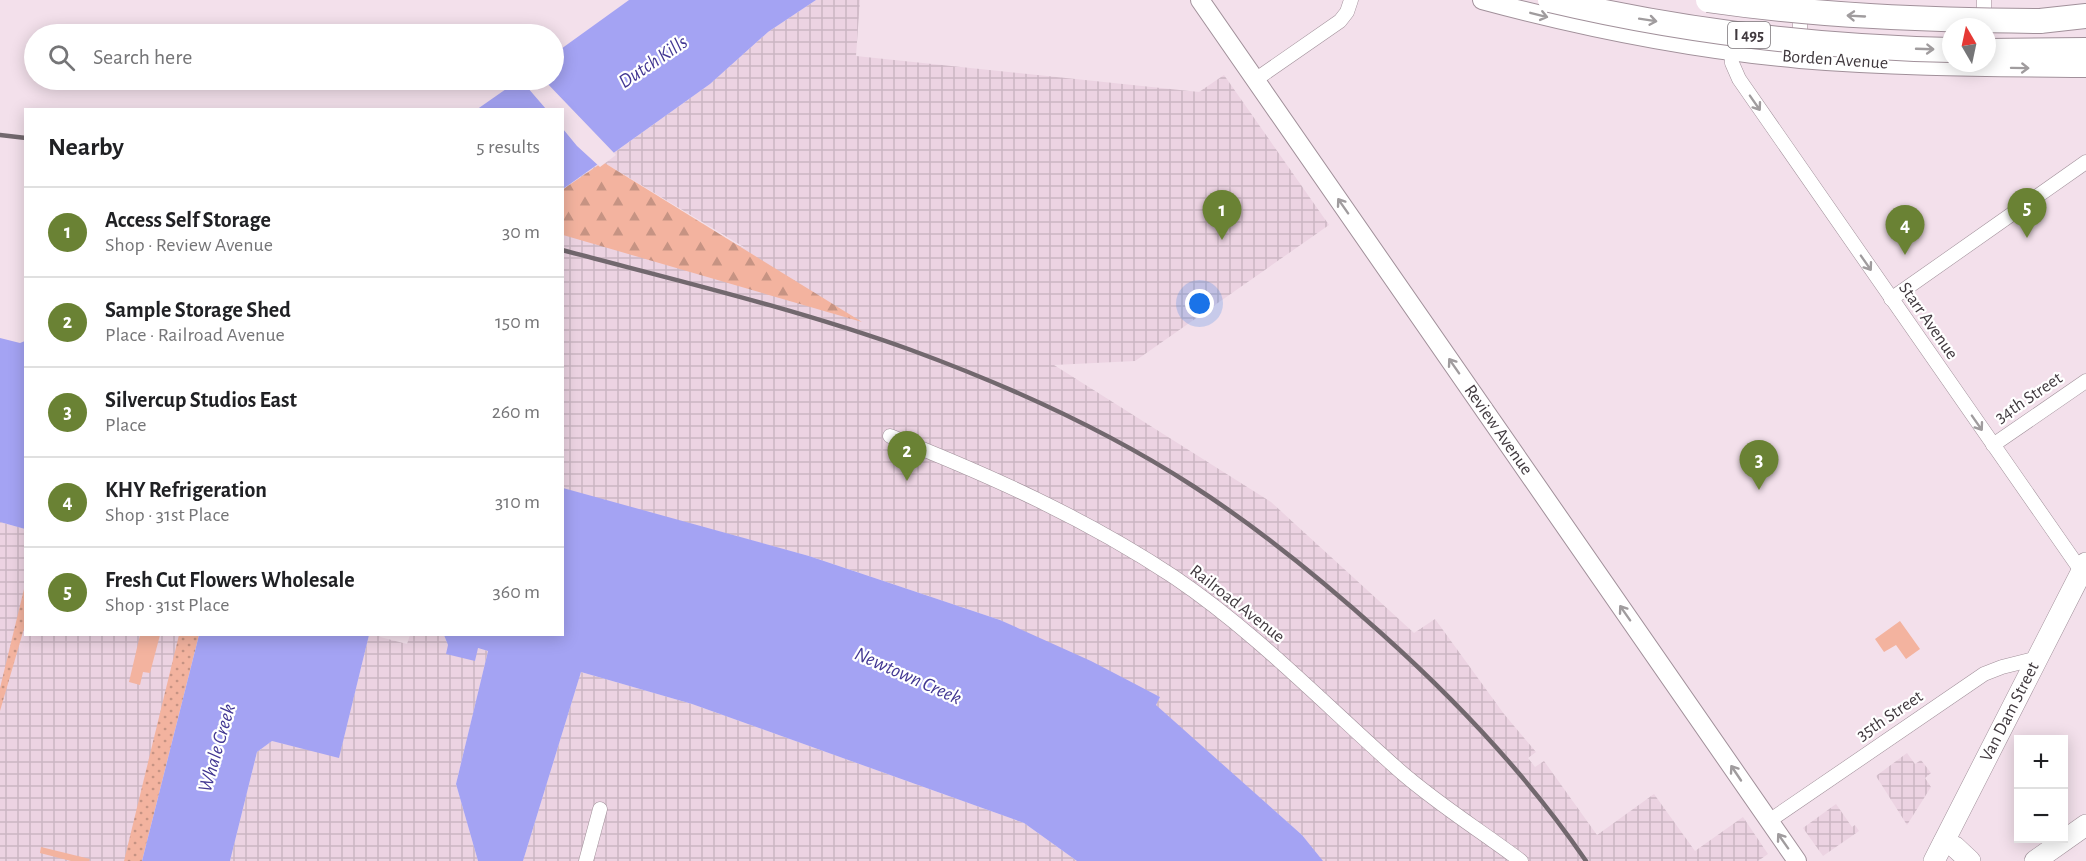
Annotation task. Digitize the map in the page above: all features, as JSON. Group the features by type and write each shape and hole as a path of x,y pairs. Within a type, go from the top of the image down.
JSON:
{"highway":[{"name":"I 495","path":"1550,0 1634,17 1744,34 1862,46 1942,50"},
{"name":"I 495","path":"1708,0 1781,10 1876,18 2086,21"},
{"path":"2040,21 2086,16"},
{"path":"1996,59 2086,50"}],"main road":[{"name":"Review Avenue","path":"1200,0 1797,861"},
{"name":"Borden Avenue","path":"1482,0 1618,33 1731,51 1800,59 1914,66 1942,64"},
{"name":"Borden Avenue","path":"1996,61 2086,69"},
{"name":"Van Dam Street","path":"1934,861 2085,571"},
{"path":"2035,861 2086,825"},
{"path":"1944,842 1955,847 1970,861"}],"street":[{"path":"1255,80 1340,21 1347,12 1351,0"},
{"path":"1618,33 1620,0"},
{"path":"1800,0 1800,59"},
{"path":"1984,0 1984,18"},
{"name":"Starr Avenue","path":"1731,51 1732,63 1739,80 1993,446 2085,571"},
{"path":"1891,299 2086,162"},
{"name":"34th Street","path":"1993,446 2086,381"},
{"name":"Railroad Avenue","path":"890,436 1029,495 1101,533 1175,578 1269,652 1402,773 1521,861"},
{"name":"35th Street","path":"1769,821 1984,674 2038,658"},
{"path":"586,861 600,809"}],"shaded area":[{"path":"816,0 860,0 856,56 1199,92 1224,75 1329,225 1135,361 1054,365 1271,502 1414,633 1435,619 1504,714 1536,752 1528,758 1535,767 1544,761 1597,835 1654,794 1695,851 1743,817 1768,854 1758,861 1321,861 1302,835 1155,705 1160,697 1000,620 809,556 564,489 564,189 710,84 768,32","holes":["607,165 608,165 747,249 670,216"]},
{"path":"0,522 24,529 24,636 197,636 141,861 0,861"},
{"path":"369,636 380,636 407,644 410,636 444,636 448,645 475,661 477,648 488,651 456,784 478,861 230,861 257,752 272,741 339,757"},
{"path":"581,672 692,704 1024,823 1077,861 523,861"},
{"path":"1907,753 1915,764 1921,760 1931,773 1925,778 1931,787 1907,825 1876,776"},
{"path":"1836,804 1852,827 1855,825 1859,831 1823,856 1803,828"}],"green space":[{"path":"603,162 862,322 564,235 564,189"},
{"path":"24,589 24,628 0,711 0,688"},
{"path":"1900,621 1920,649 1906,659 1896,645 1884,652 1875,639"},
{"path":"140,636 160,636 150,673 143,672 140,685 129,682"},
{"path":"179,636 199,636 142,861 124,861"},
{"path":"41,847 90,859 89,861 71,861 40,853"}],"water":[{"name":"Dutch Kills","path":"629,0 816,0 768,32 710,84 564,188 564,108 479,108 505,90 564,90 564,47"},
{"path":"0,338 20,343 24,341 24,529 0,522"},
{"name":"Newtown Creek","path":"564,488 809,556 1000,620 1091,661 1160,697 1156,705 1302,835 1323,861 1077,861 1024,823 692,704 581,672 523,861 478,861 456,784 488,651 478,648 475,661 446,654 448,645 444,636 564,636"},
{"name":"Whale Creek","path":"199,636 369,636 339,758 272,741 257,752 230,861 142,861"}],"pier":[{"path":"530,90 554,90 616,155 600,167 564,130 564,108 545,108"}],"railway":[{"path":"0,135 24,138"},
{"path":"564,251 694,284 868,335 911,350 984,378 1056,410 1160,465 1218,502 1290,556 1410,659 1491,741 1540,799 1586,861"}],"place":[{"name":"Fresh Cut Flowers Wholesale","path":"2027,238"},
{"name":"Access Self Storage","path":"1222,240"},
{"name":"KHY Refrigeration","path":"1905,255"},
{"name":"Sample Storage Shed","path":"907,481"},
{"name":"Silvercup Studios East","path":"1759,490"}]}
